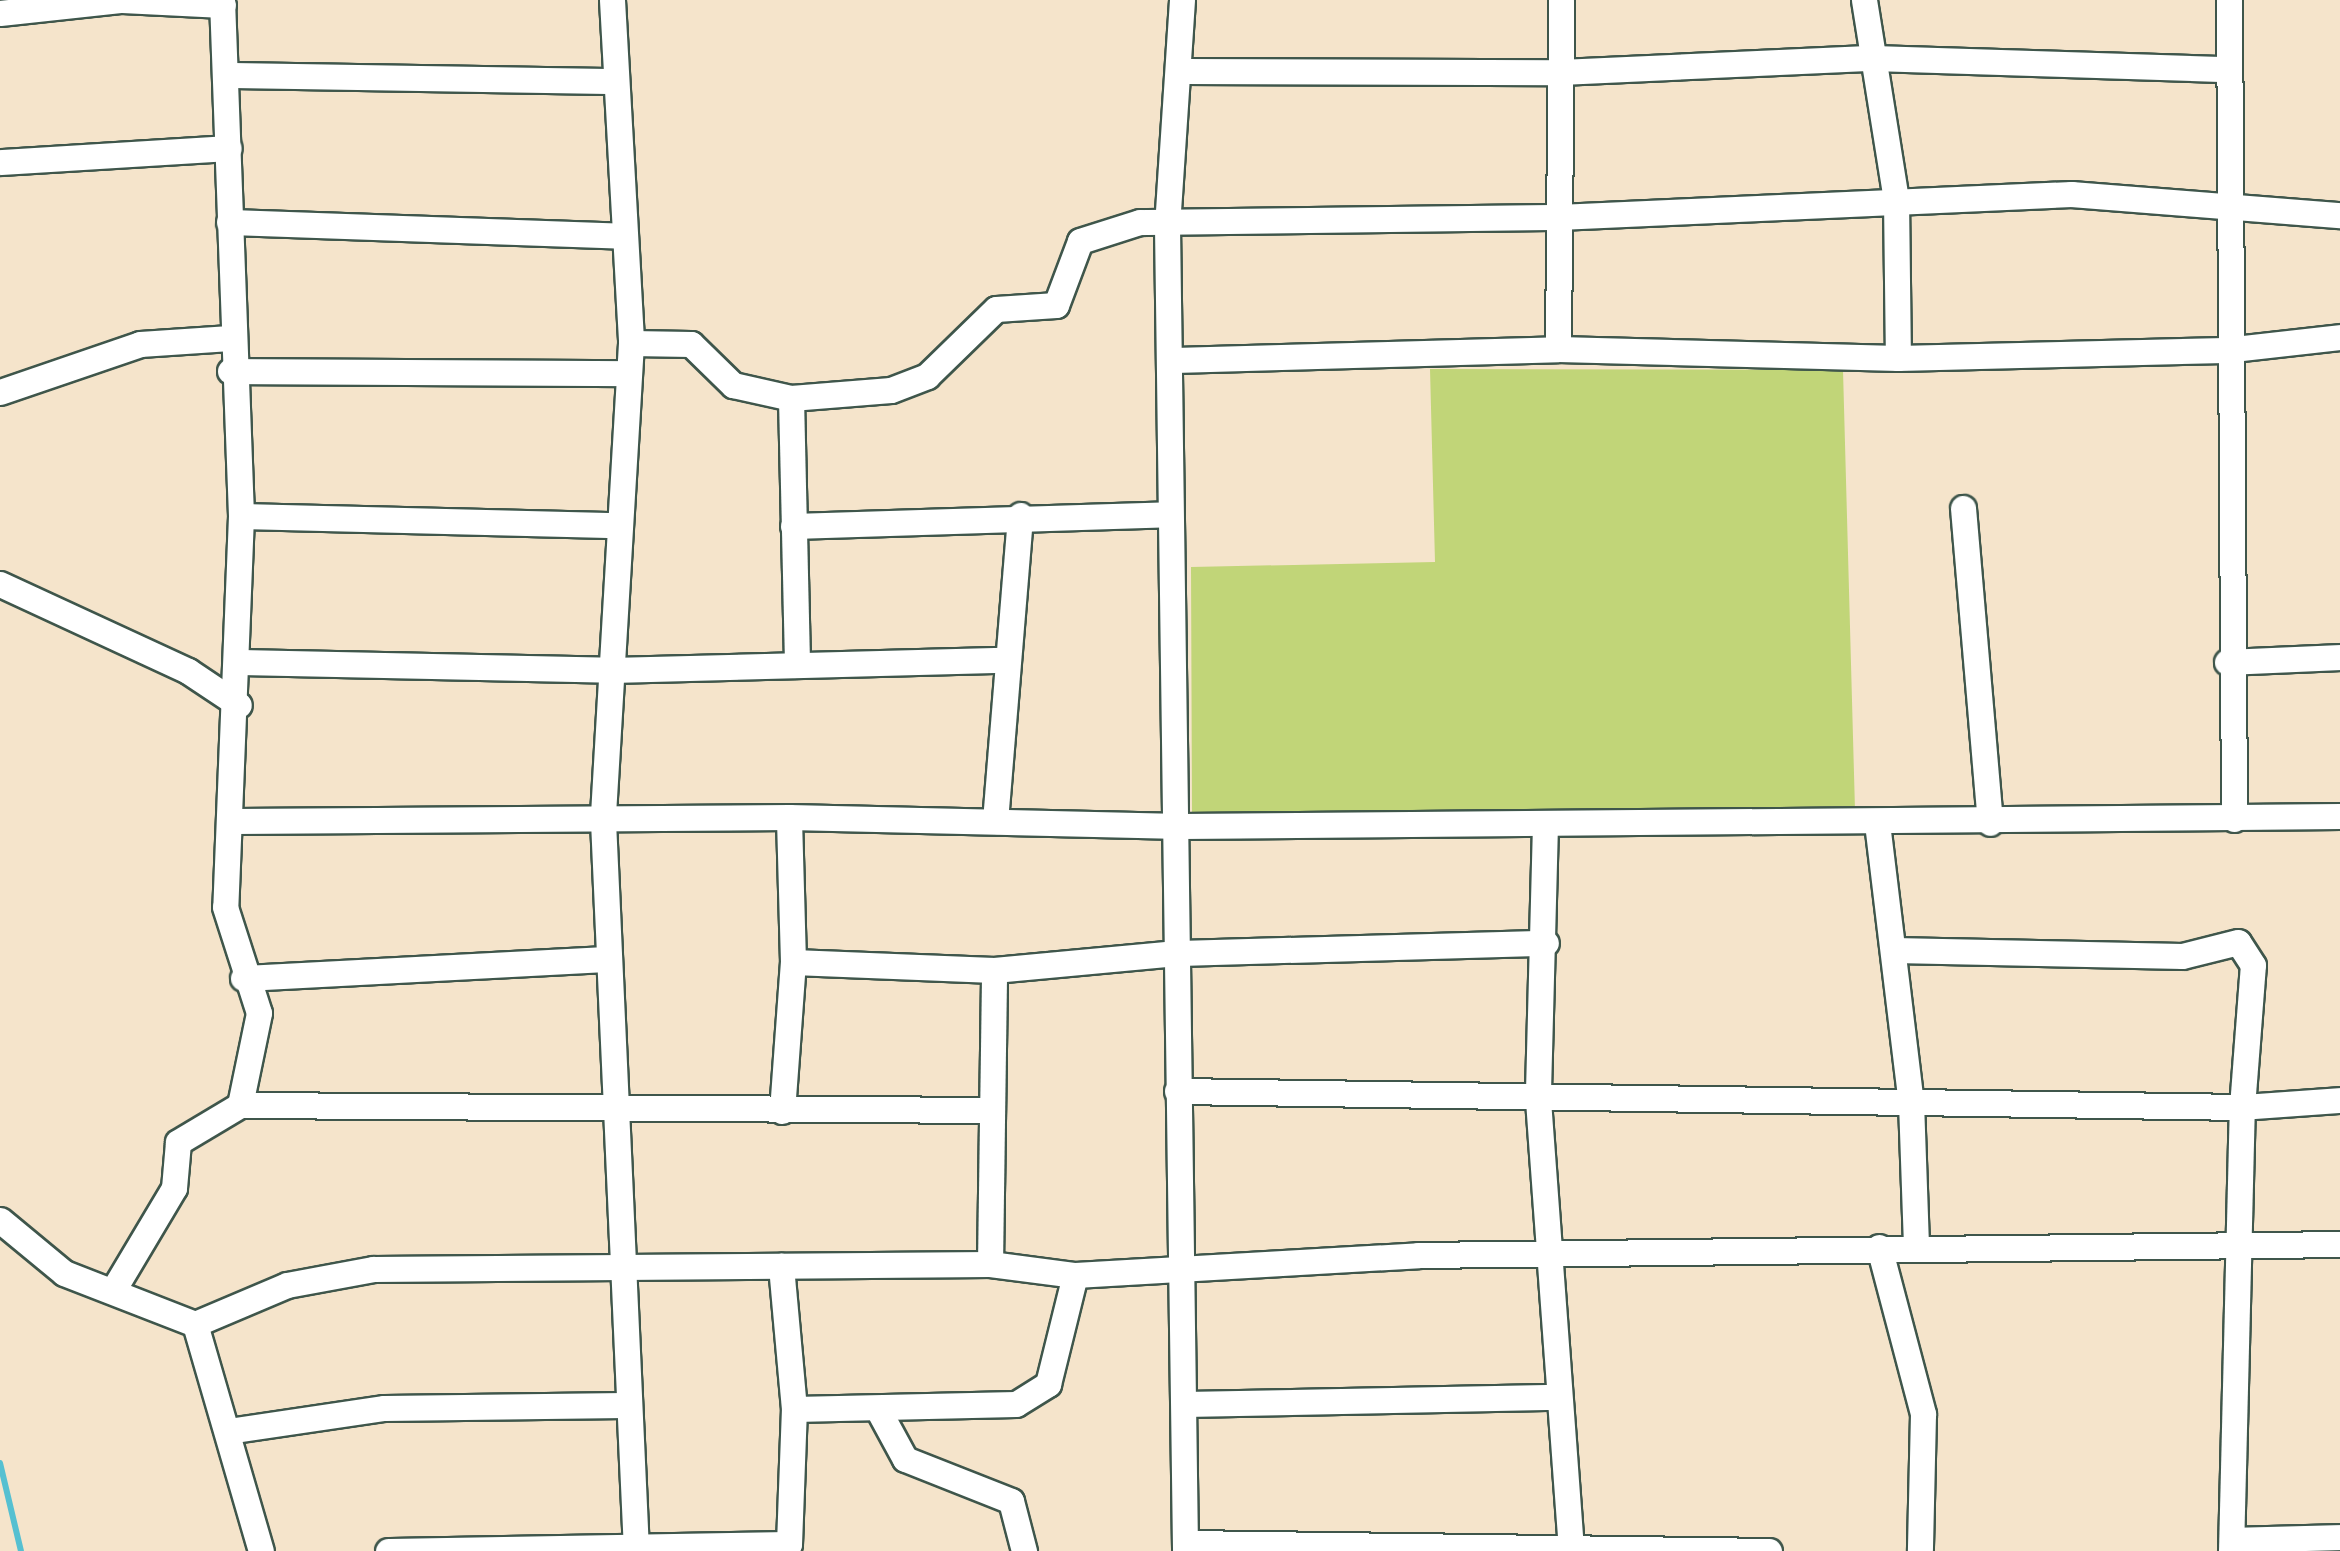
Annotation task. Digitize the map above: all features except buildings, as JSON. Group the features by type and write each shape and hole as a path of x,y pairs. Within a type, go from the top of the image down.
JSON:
{"street":[{"path":"0,13 122,0 223,2 228,75 230,371 242,516 234,821 224,907 259,1028 240,1106"},
{"path":"612,0 611,82 630,343 603,821 626,1268 625,1405 636,1551"},
{"path":"1182,0 1183,70 1168,226 1174,360 1169,514 1181,826 1175,1270 1184,1404 1185,1547 1769,1551"},
{"path":"1558,349 1561,0"},
{"path":"1864,0 1896,199 1898,358"},
{"path":"2229,0 2225,350 2234,819"},
{"path":"1183,70 1560,72 1873,58 2228,69"},
{"path":"228,75 611,82"},
{"path":"0,162 229,148"},
{"path":"630,343 691,344 734,385 791,398 910,385 996,309 1056,305 1090,233 1168,226 1558,217 2071,194 2226,211 2340,215"},
{"path":"229,222 625,236"},
{"path":"0,392 140,344 230,338"},
{"path":"1174,360 1558,349 1898,358 2225,350 2340,338"},
{"path":"230,371 628,373"},
{"path":"791,398 796,665"},
{"path":"1963,508 1990,823"},
{"path":"792,526 1020,515 1169,514"},
{"path":"996,822 1004,660 1020,515"},
{"path":"242,516 618,525"},
{"path":"0,584 188,671 238,705"},
{"path":"2228,662 2340,657"},
{"path":"240,662 610,670 1004,660"},
{"path":"234,821 789,817 1181,826 1990,823 2340,816"},
{"path":"782,1110 792,962 789,817"},
{"path":"1877,823 1911,1102 1916,1246"},
{"path":"1545,824 1546,943 1538,1100 1571,1549"},
{"path":"1894,950 2182,956 2238,942 2253,965 2242,1107 2232,1545 2340,1537"},
{"path":"792,962 994,970 1179,953 1546,943"},
{"path":"243,978 608,959"},
{"path":"990,1264 994,970"},
{"path":"1178,1091 1538,1100 2242,1107 2340,1100"},
{"path":"115,1287 174,1188 178,1142 240,1106 616,1112 992,1110"},
{"path":"0,1220 64,1272 115,1287 195,1324 287,1285 372,1269 990,1264 1075,1275 1916,1246 2340,1244"},
{"path":"1879,1248 1923,1414 1920,1551"},
{"path":"388,1551 636,1551 789,1544 794,1409 781,1266"},
{"path":"794,1409 880,1414 1016,1404 1039,1394 1075,1275"},
{"path":"195,1324 261,1551"},
{"path":"1184,1404 1559,1397"},
{"path":"228,1431 384,1408 625,1405"},
{"path":"880,1414 905,1458 1011,1501 1024,1551"}],"green space":[{"path":"1430,369 1843,370 1855,810 1192,815 1191,567 1435,562"}],"waterway":[{"path":"0,1463 21,1551"}]}
